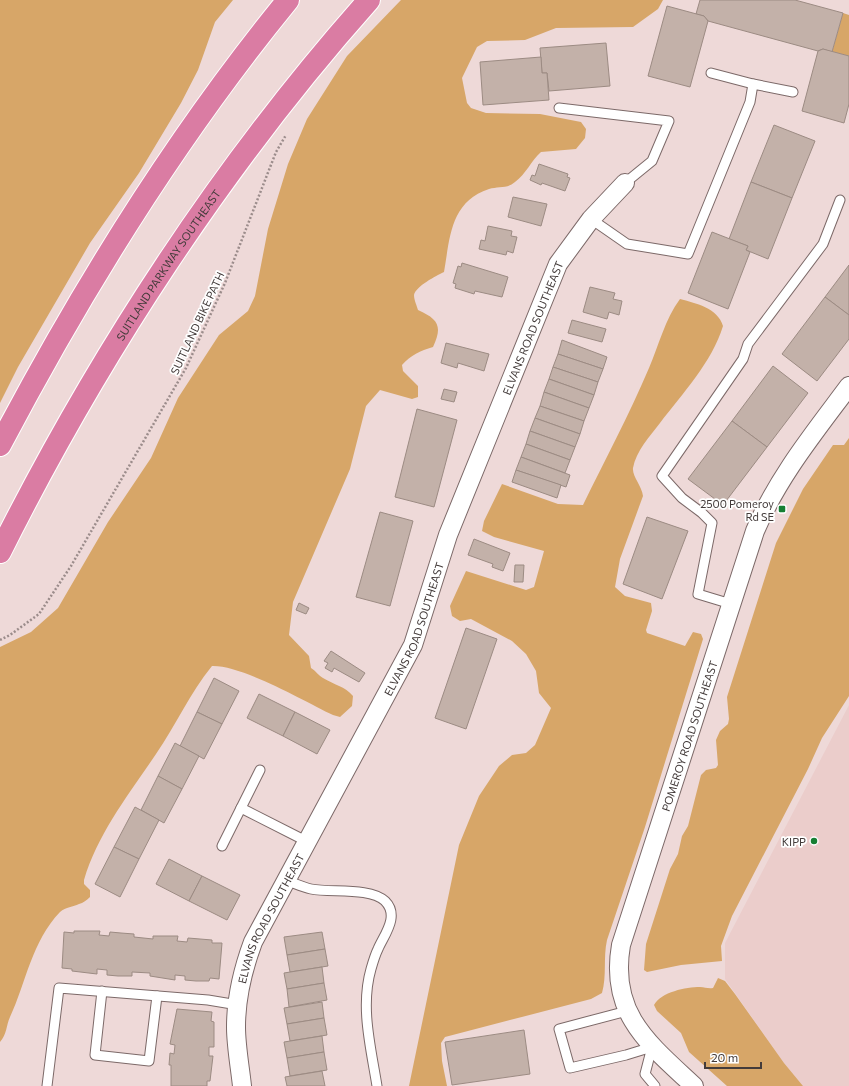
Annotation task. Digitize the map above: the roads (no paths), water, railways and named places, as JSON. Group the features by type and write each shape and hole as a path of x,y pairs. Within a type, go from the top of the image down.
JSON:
{"highway":[{"path":"0,445 56,342 136,211 200,116 288,0"},
{"name":"SUITLAND PARKWAY SOUTHEAST","path":"0,552 48,461 100,372 181,244 291,92 368,0"}],"street":[{"name":"ELVANS ROAD SOUTHEAST","path":"242,1086 236,1028 243,974 253,942 306,841 413,645 448,535 558,264 591,219 625,183"},
{"name":"POMEROY ROAD SOUTHEAST","path":"694,1086 652,1046 638,1030 628,1011 621,991 619,974 621,945 755,531 774,491 795,458 849,386"}],"lane":[{"path":"711,73 753,84 793,92"},
{"path":"591,219 627,244 688,254 750,102 753,84"},
{"path":"559,108 669,120 652,161 625,183"},
{"path":"731,604 698,594 712,524 702,513 682,498 662,476 743,359 748,344 824,244 840,200"},
{"path":"222,846 260,770"},
{"path":"241,808 306,841"},
{"path":"285,880 309,889 360,892 374,896 385,901 390,910 391,920 373,963 366,994 367,1017 377,1086"},
{"path":"47,1086 59,988 208,1000 238,1005"},
{"path":"102,992 95,1055 149,1061 157,996"},
{"path":"628,1011 559,1029 570,1068 626,1055 652,1046"},
{"path":"652,1046 645,1074 655,1086"}],"place":[{"name":"2500 Pomeroy Rd SE","path":"782,509"},
{"name":"KIPP","path":"814,841"}]}
